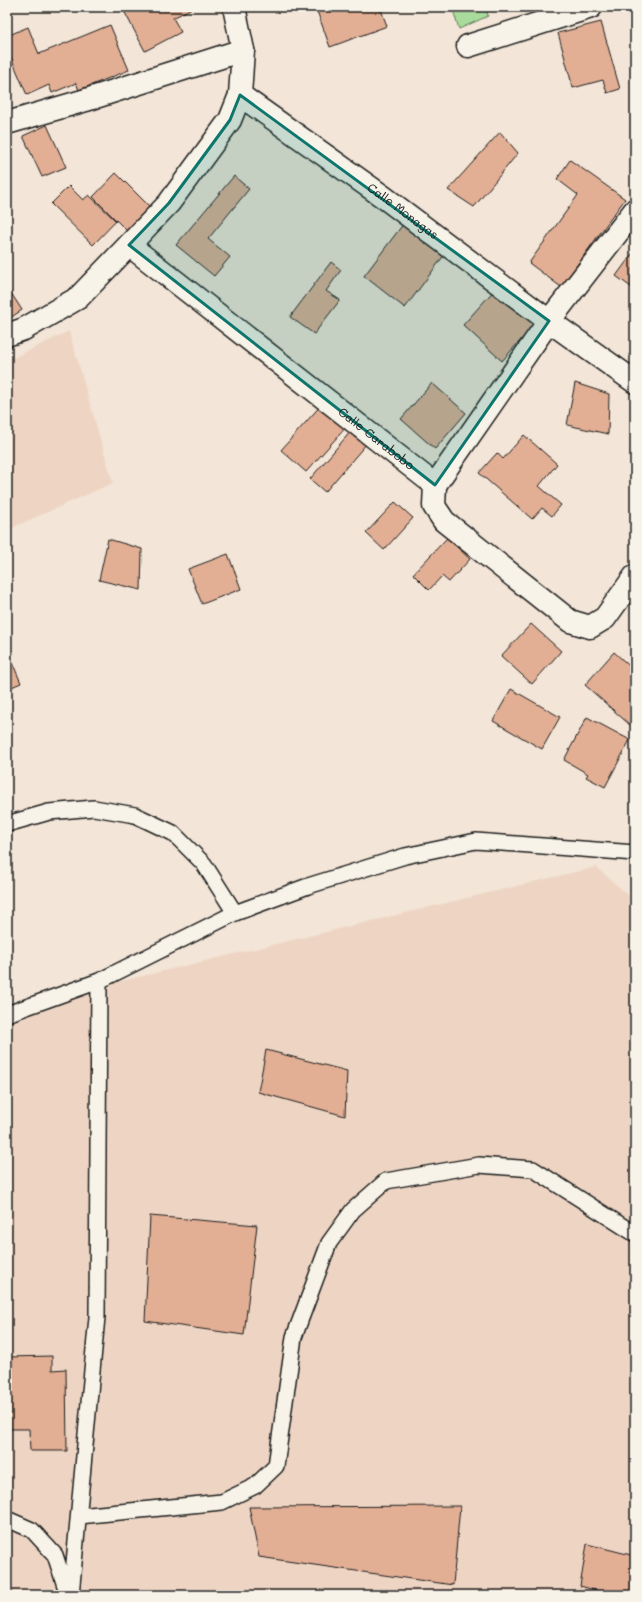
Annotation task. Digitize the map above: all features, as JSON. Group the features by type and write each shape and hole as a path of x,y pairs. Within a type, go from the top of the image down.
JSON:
{"street":[{"path":"7,335 24,329 78,298 169,203 230,120 240,95 243,50 234,7"},
{"path":"468,46 591,7"},
{"path":"7,123 243,50"},
{"name":"Calle Monagas","path":"240,95 385,198 549,321 635,382"},
{"path":"635,210 549,321 435,485 434,506 444,521 570,621 590,627 605,618 635,576"},
{"name":"Calle Carabobo","path":"129,245 435,485"}],"lane":[{"path":"7,824 49,812 94,808 135,815 173,833 204,864 235,913"},
{"path":"7,1014 98,981 235,913 308,886 405,856 476,841 635,853"},
{"path":"71,1595 97,1317 98,981"},
{"path":"79,1516 222,1502 255,1486 276,1466 294,1337 329,1243 353,1210 386,1181 479,1165 533,1169 635,1234"},
{"path":"7,1519 32,1530 55,1555 68,1595"}],"highlighted area":[{"path":"240,95 549,321 435,485 129,245 169,203 230,120"}],"shaded area":[{"path":"69,331 113,483 7,530 7,361"},
{"path":"596,867 635,901 635,1595 7,1595 7,1013 51,998"}],"green space":[{"path":"452,7 486,7 488,16 459,29"}],"building":[{"path":"122,7 194,7 173,18 181,32 145,51"},
{"path":"327,7 380,7 387,26 330,47 317,11"},
{"path":"601,22 620,89 607,93 603,80 573,88 558,33"},
{"path":"110,25 129,70 79,90 76,83 52,93 49,85 27,95 7,48 7,36 28,27 39,54"},
{"path":"47,125 66,167 42,177 23,136"},
{"path":"500,132 518,153 474,207 448,190"},
{"path":"570,160 625,199 561,287 529,263 578,195 557,179"},
{"path":"116,173 150,207 127,231 93,197"},
{"path":"234,176 249,189 208,239 230,257 214,276 176,245"},
{"path":"69,186 83,200 89,195 116,221 93,245 51,204"},
{"path":"404,223 445,254 405,308 364,276"},
{"path":"635,250 635,290 616,276"},
{"path":"331,262 341,270 326,291 340,300 314,334 290,317"},
{"path":"7,287 22,310 7,320"},
{"path":"497,287 537,322 502,361 463,325"},
{"path":"432,383 466,413 435,449 401,419"},
{"path":"575,383 609,394 608,434 567,425"},
{"path":"323,403 348,425 306,472 281,450"},
{"path":"352,430 367,443 325,492 310,479"},
{"path":"524,435 557,464 539,486 561,505 552,516 542,508 532,519 479,473 497,453 503,459"},
{"path":"395,502 413,518 384,550 366,533"},
{"path":"447,538 470,559 449,582 442,576 429,590 413,574"},
{"path":"108,539 142,549 141,590 99,580"},
{"path":"228,554 241,589 202,604 188,569"},
{"path":"531,624 561,651 532,684 501,656"},
{"path":"7,650 21,683 7,689"},
{"path":"614,652 635,671 635,719 630,725 585,685"},
{"path":"511,689 560,717 542,749 493,721"},
{"path":"587,717 630,740 605,787 586,777 588,774 564,760"},
{"path":"266,1050 347,1071 345,1116 258,1092"},
{"path":"150,1216 257,1225 244,1335 145,1321"},
{"path":"52,1356 52,1370 66,1369 67,1451 30,1451 29,1429 8,1429 7,1357"},
{"path":"460,1506 453,1585 259,1557 249,1507"},
{"path":"587,1544 635,1556 635,1595 613,1595 580,1586"}]}
